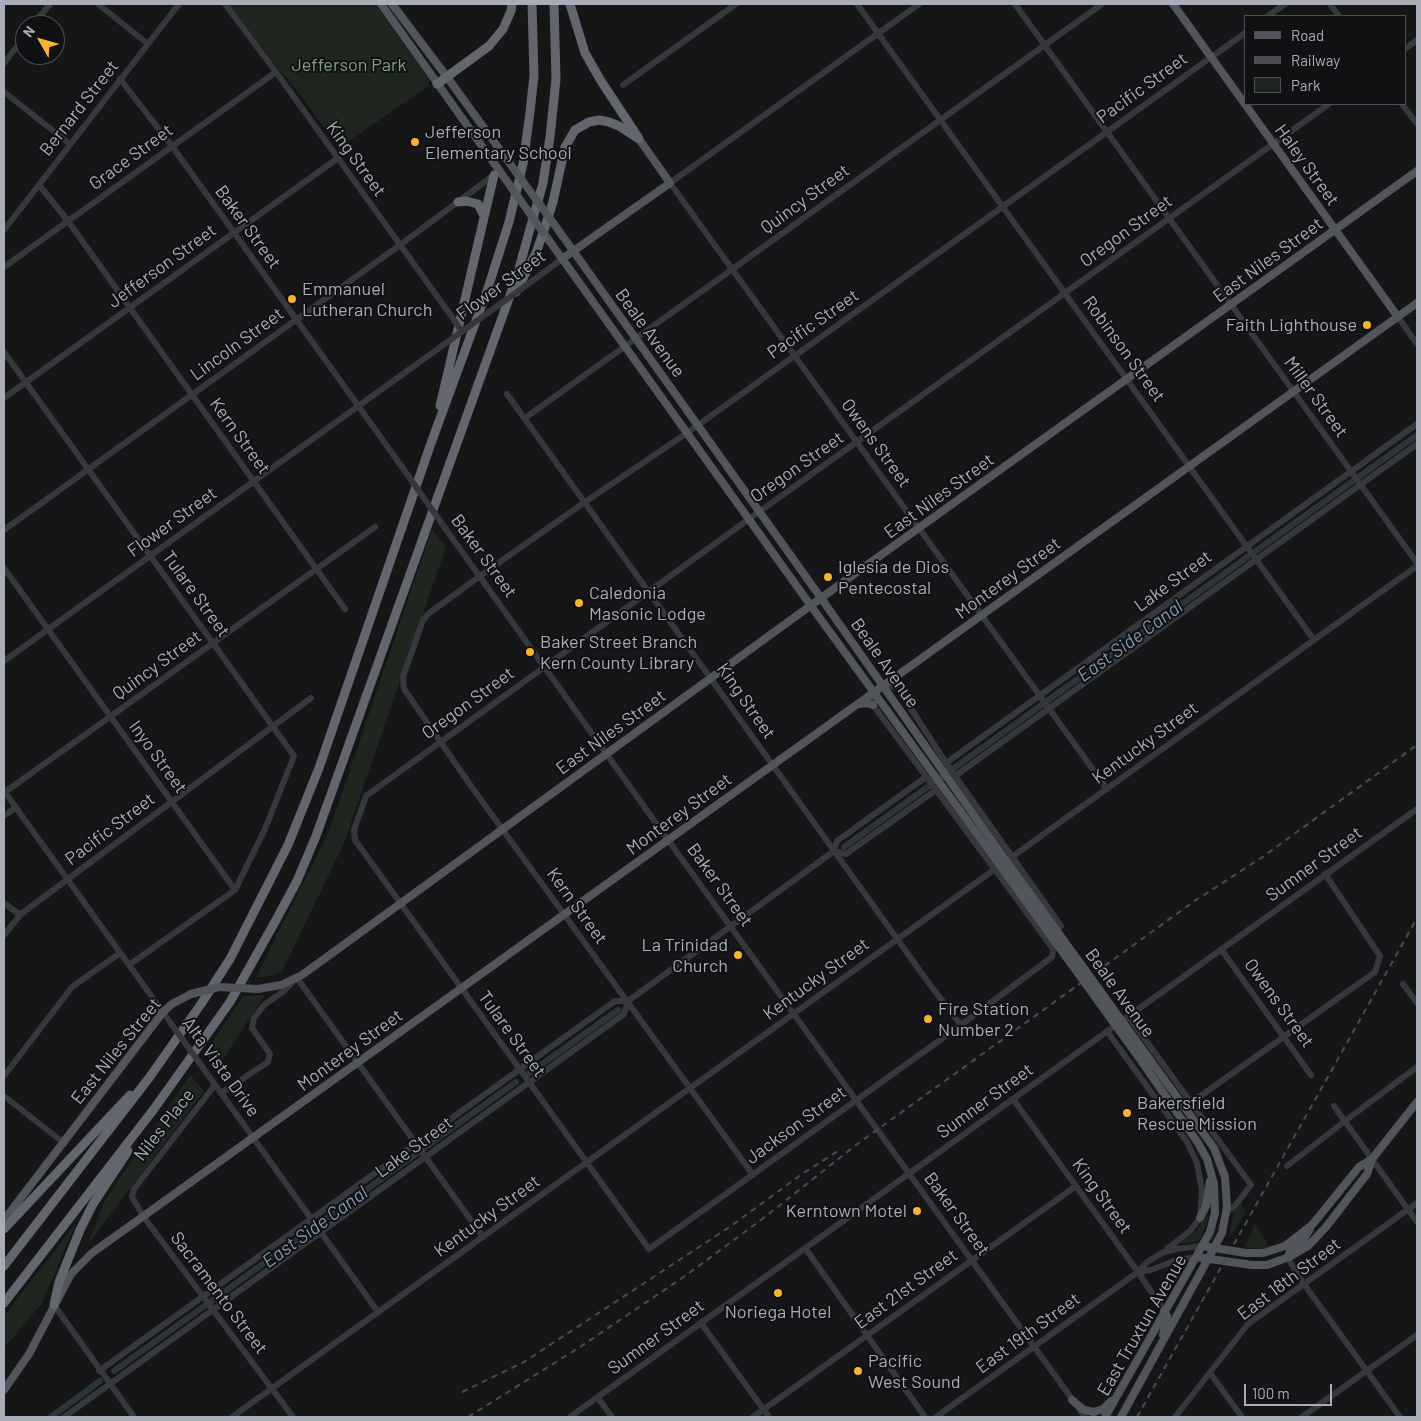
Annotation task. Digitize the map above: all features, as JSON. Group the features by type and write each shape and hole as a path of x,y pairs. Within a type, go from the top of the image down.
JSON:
{"highway":[{"path":"437,84 480,54 496,39 508,19 512,4"},
{"path":"4,1266 149,1078 201,1004 230,959 288,845 319,768 509,222 523,164 534,76 532,4"},
{"path":"4,1303 154,1109 230,1002 297,881 335,786 517,276 543,183 550,137 556,79 554,4"},
{"path":"570,4 586,53 601,81 639,139"},
{"path":"495,335 536,253 569,137 581,126 599,120 619,126 639,139"},
{"path":"430,446 484,216 497,173"},
{"path":"458,202 472,201 478,204 484,216"},
{"path":"4,1229 139,1085 149,1078"},
{"path":"54,1305 59,1282 80,1230 94,1204 154,1109"}],"main road":[{"name":"Beale Avenue","path":"381,4 497,173 506,180 544,232 874,693 994,851 1145,1060 1198,1143 1211,1169 1215,1193 1215,1213 1210,1232 1196,1257"},
{"name":"Beale Avenue","path":"392,4 448,77 821,598 883,686 994,851"},
{"name":"Haley Street","path":"1173,4 1244,103"},
{"name":"Haley Street","path":"1245,105 1398,317"},
{"name":"Owens Street","path":"639,139 670,182"},
{"name":"Lincoln Street","path":"497,173 509,163"},
{"name":"East Niles Street","path":"4,1220 163,1012 177,1001 191,994 219,987 258,989 281,985 298,978 502,828 1417,171"},
{"name":"Flower Street","path":"562,259 670,182"},
{"name":"Monterey Street","path":"4,1390 30,1354 64,1286 78,1266 92,1253 1417,303"},
{"path":"897,688 897,680 905,671"},
{"path":"854,707 866,703 873,705"},
{"name":"Beale Avenue","path":"1145,1060 1207,1136 1217,1153 1226,1183 1226,1212 1222,1233 1209,1258"},
{"name":"East Truxtun Avenue","path":"1105,1417 1196,1257 1259,1265 1281,1261 1308,1246 1326,1227 1367,1174 1372,1159 1417,1102"},
{"name":"East Truxtun Avenue","path":"1202,1246 1246,1253 1263,1253 1284,1246 1312,1225 1359,1167 1372,1159"},
{"path":"1200,1218 1206,1206 1211,1169"},
{"path":"1290,1257 1291,1249 1302,1242 1312,1225"},
{"name":"East Truxtun Avenue","path":"1121,1417 1209,1258"},
{"path":"1159,1349 1167,1316 1164,1311"},
{"path":"1072,1400 1084,1410 1096,1412 1106,1406 1123,1385"}],"street":[{"path":"41,15 50,4"},
{"path":"98,4 148,44"},
{"name":"Bernard Street","path":"4,230 179,4"},
{"name":"King Street","path":"225,4 276,72 462,332"},
{"path":"623,85 736,4"},
{"name":"Robinson Street","path":"858,4 1314,640"},
{"name":"Flower Street","path":"670,182 919,4"},
{"name":"Miller Street","path":"1015,4 1417,565"},
{"name":"Quincy Street","path":"525,418 1102,4"},
{"path":"1269,15 1285,4"},
{"path":"1330,4 1339,15"},
{"name":"Pacific Street","path":"413,649 426,616 480,576 687,433 1244,34"},
{"path":"1406,48 1417,40"},
{"path":"4,63 15,49"},
{"name":"Grace Street","path":"4,267 276,72"},
{"name":"Baker Street","path":"120,79 172,146 608,753 668,840 1085,1417"},
{"path":"4,92 70,144"},
{"name":"Oregon Street","path":"353,836 366,796 759,511 1327,105"},
{"path":"1403,105 1417,124"},
{"name":"Jefferson Street","path":"4,398 338,158"},
{"name":"Lincoln Street","path":"4,530 497,173"},
{"name":"Owens Street","path":"670,182 1107,789"},
{"name":"Kern Street","path":"39,185 68,221 345,609"},
{"name":"Flower Street","path":"4,661 562,259"},
{"name":"Haley Street","path":"1398,317 1417,344"},
{"name":"Tulare Street","path":"4,352 294,756 265,829 235,890"},
{"name":"King Street","path":"508,394 960,1025"},
{"name":"Lake Street","path":"946,763 1417,424"},
{"name":"Lake Street","path":"956,776 1417,444"},
{"name":"Quincy Street","path":"4,792 375,526"},
{"name":"Kentucky Street","path":"232,1417 1417,565"},
{"name":"Inyo Street","path":"4,568 235,890"},
{"name":"Kern Street","path":"413,649 403,676 402,684 404,689 753,1175"},
{"path":"874,693 873,705 1045,938 1061,926 946,763 897,688 883,686"},
{"name":"Pacific Street","path":"4,935 20,915 312,698"},
{"name":"Lake Street","path":"99,1371 615,1001 628,1001 834,851 837,841 926,777"},
{"name":"Lake Street","path":"834,851 846,854 936,790"},
{"name":"Alta Vista Drive","path":"4,792 378,1312"},
{"path":"4,816 16,807"},
{"name":"Sumner Street","path":"570,1417 1417,809"},
{"name":"Tulare Street","path":"353,836 399,903 649,1249"},
{"path":"1192,1102 1375,972 1380,956 1376,947 1325,874"},
{"path":"129,965 235,890"},
{"path":"4,903 20,915"},
{"name":"Jackson Street","path":"649,1249 1052,958 1053,949 1045,938"},
{"name":"Owens Street","path":"1221,949 1311,1075"},
{"path":"4,1076 72,987 120,953"},
{"path":"298,978 483,1237"},
{"name":"Niles Place","path":"221,1093 268,1062 270,1054 252,1028 254,1018 264,1005 298,978"},
{"path":"1403,984 1417,1003"},
{"name":"Lake Street","path":"64,1417 212,1308 624,1014 628,1001"},
{"path":"1128,1016 1251,1185 1234,1207 1226,1212"},
{"name":"Beale Avenue","path":"1107,1031 1194,1155 1201,1176 1200,1218"},
{"path":"1287,1166 1417,1067"},
{"name":"Niles Place","path":"137,1184 215,1085"},
{"path":"4,1096 64,1143"},
{"name":"King Street","path":"1013,1099 1164,1311"},
{"path":"1334,1106 1417,1222"},
{"name":"Sacramento Street","path":"137,1184 132,1197 143,1216 293,1417"},
{"name":"East 21st Street","path":"753,1417 1076,1186"},
{"name":"East 18th Street","path":"1174,1417 1248,1324 1417,1203"},
{"path":"1162,1253 1190,1231 1200,1218"},
{"name":"East 19th Street","path":"936,1417 1138,1272 1147,1262 1162,1253 1176,1248 1202,1246"},
{"path":"806,1248 925,1417"},
{"name":"East 19th Street","path":"1138,1272 1151,1270 1174,1261 1196,1257"},
{"path":"1290,1257 1290,1262 1304,1284 1400,1417"},
{"path":"54,1305 99,1371 134,1417"},
{"path":"702,1323 769,1417"},
{"path":"1302,1417 1417,1334"},
{"path":"1210,1373 1242,1417"},
{"path":"598,1398 612,1417"}],"green space":[{"name":"Jefferson Park","path":"227,4 375,4 430,81 428,83 430,85 339,148 301,96"},
{"path":"432,529 446,547 344,843 282,972 266,977 256,977 329,831"},
{"path":"265,995 217,1068 205,1053 243,996"},
{"path":"190,1075 204,1091 87,1246 105,1200"},
{"path":"1241,1204 1246,1213 1228,1239 1234,1211"},
{"path":"1207,1215 1209,1216 1199,1241 1182,1244 1181,1242 1197,1230"},
{"path":"76,1223 42,1303 4,1348 4,1316"},
{"path":"1255,1224 1267,1243 1267,1247 1264,1249 1245,1247"}],"waterway":[{"name":"East Side Canal","path":"844,847 1417,435"},
{"name":"East Side Canal","path":"528,1074 618,1010"},
{"name":"East Side Canal","path":"114,1371 516,1082"},
{"name":"East Side Canal","path":"51,1417 100,1381"}],"railway":[{"path":"468,1417 580,1347 685,1276 761,1220 856,1145 1196,900 1261,858 1417,745"},
{"path":"1137,1417 1417,918"},
{"path":"462,1392 524,1362 731,1226 802,1174 838,1151"}],"place":[{"name":"Jefferson Elementary School","path":"415,142"},
{"name":"Emmanuel Lutheran Church","path":"292,299"},
{"name":"Faith Lighthouse","path":"1367,325"},
{"name":"Iglesia de Dios Pentecostal","path":"828,577"},
{"name":"Caledonia Masonic Lodge","path":"579,603"},
{"name":"Baker Street Branch Kern County Library","path":"530,652"},
{"name":"La Trinidad Church","path":"738,955"},
{"name":"Fire Station Number 2","path":"928,1019"},
{"name":"Bakersfield Rescue Mission","path":"1127,1113"},
{"name":"Kerntown Motel","path":"917,1211"},
{"name":"Noriega Hotel","path":"778,1293"},
{"name":"Pacific West Sound","path":"858,1371"}]}
